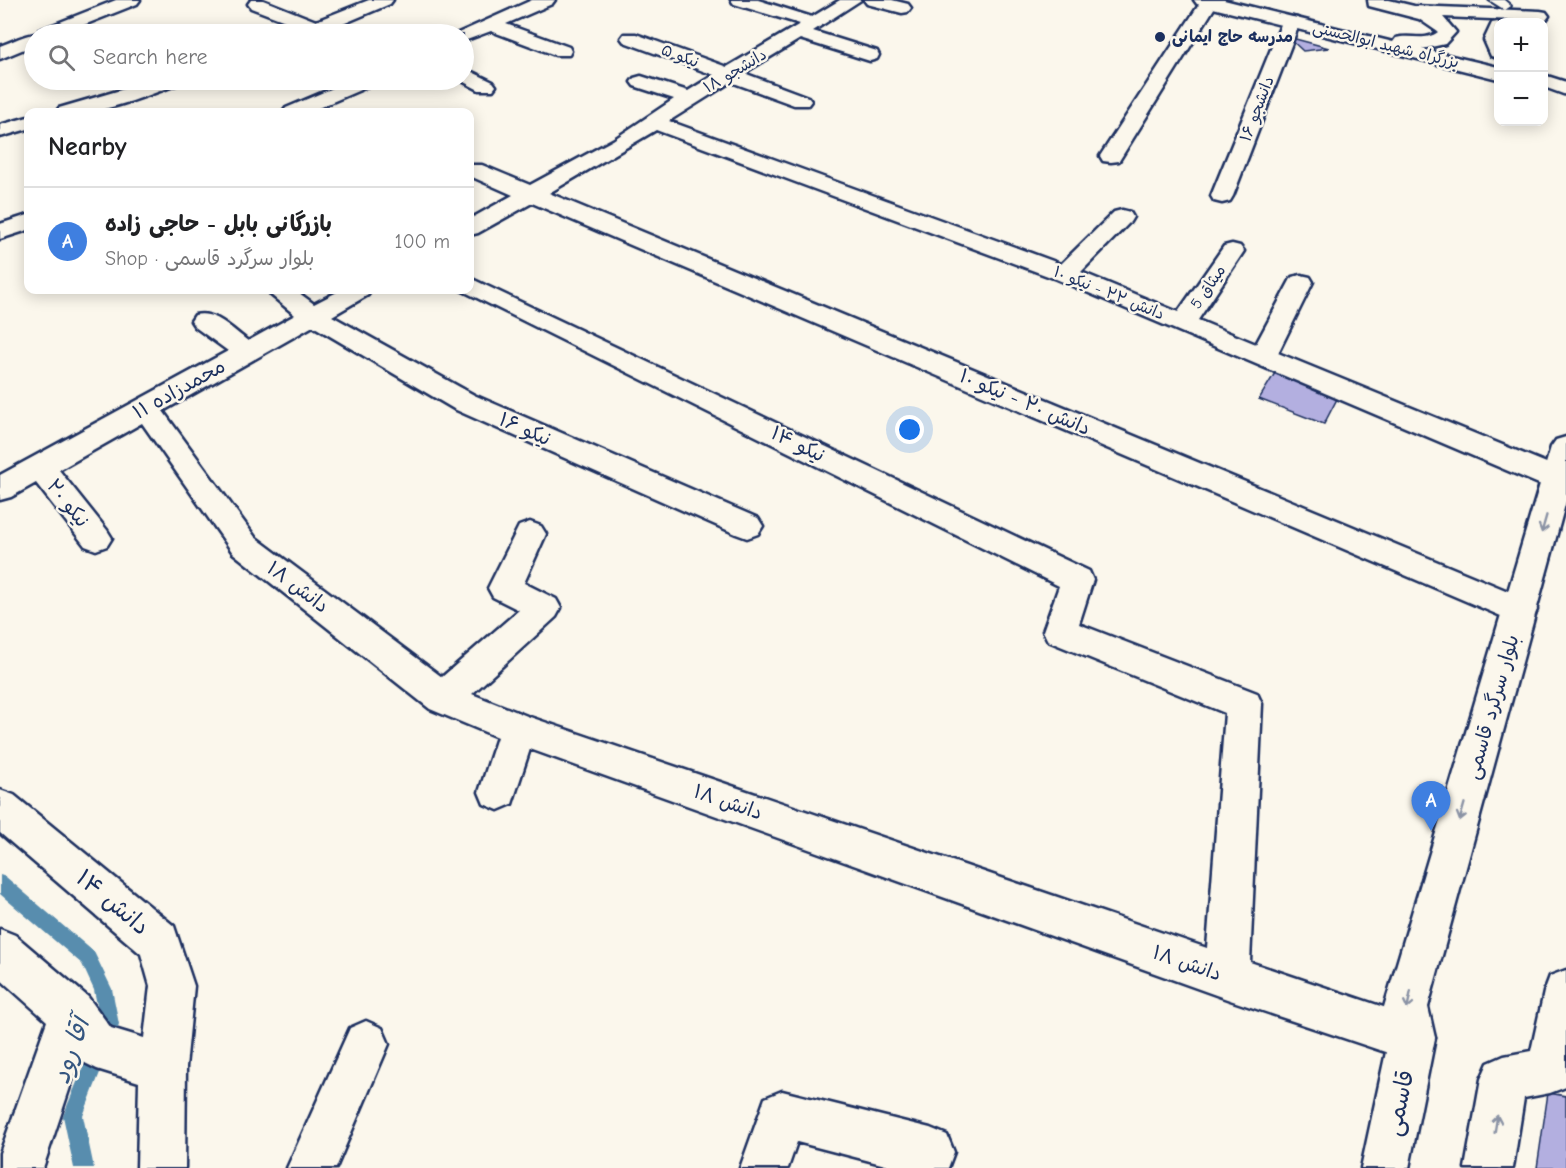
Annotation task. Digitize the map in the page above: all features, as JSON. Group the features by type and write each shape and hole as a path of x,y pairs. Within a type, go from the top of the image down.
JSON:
{"street":[{"path":"71,24 130,0"},
{"path":"327,24 384,0"},
{"path":"474,31 546,0"},
{"path":"740,0 870,55"},
{"name":"دانشجو ۱۸","path":"530,194 620,144 690,98 852,0"},
{"path":"873,0 902,9"},
{"path":"1111,156 1206,1"},
{"name":"بزرگراه شهید ابوالحسنی","path":"1206,1 1494,72"},
{"path":"1291,22 1416,43 1438,41 1447,32 1444,27 1429,17 1371,1"},
{"path":"1371,1 1442,13 1547,15 1502,9"},
{"path":"257,4 308,24"},
{"name":"دانشجو ۱۶","path":"1222,196 1291,22"},
{"path":"490,24 562,51"},
{"name":"نیکو ۵","path":"630,38 801,101"},
{"path":"2,53 24,43"},
{"path":"2,53 24,62"},
{"path":"474,79 486,86"},
{"path":"641,82 690,98"},
{"path":"1548,83 1566,89"},
{"path":"81,108 143,90"},
{"path":"307,108 345,90"},
{"name":"دانش ۲۲ - نیکو ۱۰","path":"654,122 1065,274 1263,357 1562,463"},
{"path":"0,131 24,124"},
{"name":"دانش ۲۰ - نیکو ۱۰","path":"474,170 1520,610"},
{"path":"474,226 530,194"},
{"path":"1065,274 1122,217"},
{"path":"0,232 24,223"},
{"name":"میثاق 5","path":"1184,323 1233,251"},
{"path":"1263,357 1301,282"},
{"name":"نیکو ۱۴","path":"474,287 1077,580 1060,631 1244,704 1227,977"},
{"name":"نیکو ۱۶","path":"285,294 312,315 464,402 747,526"},
{"name":"محمدزاده ۱۱","path":"0,489 351,294"},
{"path":"204,321 246,352"},
{"name":"دانش ۱۸","path":"146,407 244,545 443,698 518,729 1227,977 1412,1038"},
{"name":"بلوار سرگرد قاسمی","path":"1412,1038 1406,1007 1562,463"},
{"name":"نیکو ۲۰","path":"40,467 96,538"},
{"path":"443,698 544,608 505,588 530,534"},
{"path":"498,792 518,729"},
{"name":"دانش ۱۴","path":"0,808 159,940 172,986 154,1063 161,1168"},
{"path":"0,950 85,1030 154,1063"},
{"path":"1489,1168 1504,1079 1550,1070 1566,992"},
{"path":"20,1168 85,1030"},
{"name":"قاسمی","path":"1385,1168 1412,1038"},
{"path":"310,1168 366,1044"},
{"path":"764,1168 782,1115 930,1152"}],"building":[{"path":"1288,37 1329,48 1303,51"},
{"path":"1278,368 1339,395 1324,424 1259,399"},
{"path":"1548,1093 1566,1096 1566,1168 1537,1168"}],"waterway":[{"name":"آقا رود","path":"0,883 88,958 103,989 110,1024 73,1116 84,1168"}],"place":[{"name":"مدرسه حاج ایمانی","path":"1160,37"},
{"name":"بازرگانی بابل - حاجی زاده","path":"1431,831"}]}
